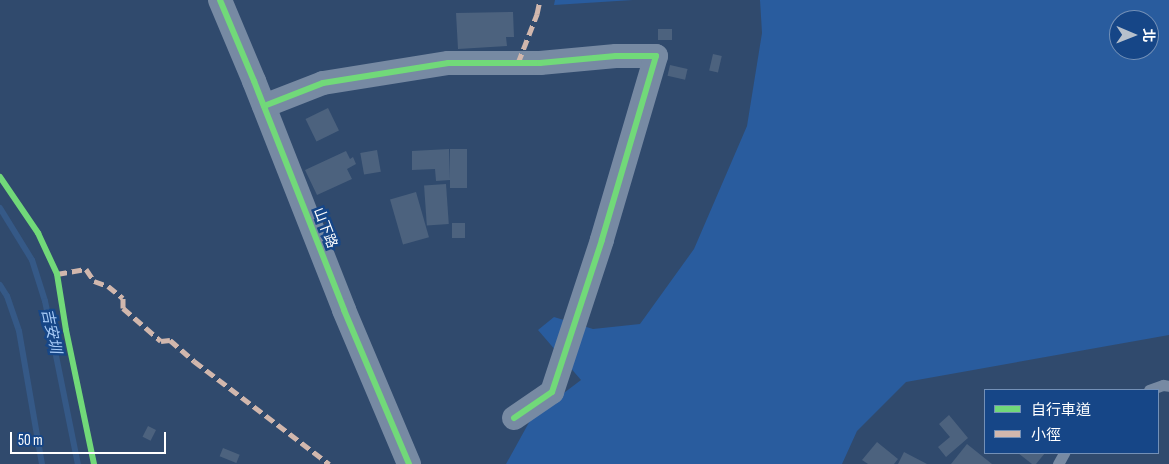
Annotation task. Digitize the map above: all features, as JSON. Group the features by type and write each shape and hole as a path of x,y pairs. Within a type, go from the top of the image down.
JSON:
{"street":[{"name":"山下路","path":"220,0 344,310 409,464"},
{"path":"264,106 322,83 448,63 533,63 616,56 656,56 602,240 552,392 514,418"}],"lane":[{"path":"1152,389 1163,385 1169,386"}],"shaded area":[{"path":"555,0 633,0 554,5"},
{"path":"760,0 1169,0 1169,335 906,382 857,431 842,464 506,464 532,417 581,380 538,330 554,317 593,329 640,324 694,249 747,126 762,33"}],"building":[{"path":"513,12 514,37 506,37 507,46 458,49 456,13"},
{"path":"658,29 672,29 672,40 658,40"},
{"path":"713,54 722,56 718,73 709,71"},
{"path":"670,65 688,69 685,80 668,76"},
{"path":"328,108 339,130 316,141 306,119"},
{"path":"449,149 450,180 436,181 435,169 412,170 412,151"},
{"path":"450,149 467,149 467,188 450,188"},
{"path":"377,150 381,172 364,175 360,153"},
{"path":"346,151 350,159 353,157 356,164 347,169 352,179 317,195 305,170"},
{"path":"446,184 449,224 427,225 424,186"},
{"path":"416,192 429,237 403,245 390,199"},
{"path":"452,223 465,223 465,238 452,238"},
{"path":"949,415 968,438 946,457 938,447 950,437 939,424"},
{"path":"148,426 156,430 151,441 143,437"},
{"path":"877,442 898,459 894,464 868,464 862,460"},
{"path":"967,444 992,464 951,464"},
{"path":"223,448 240,455 236,463 220,456"},
{"path":"904,452 927,464 898,464"},
{"path":"1019,454 1044,454 1036,464 1032,464"}],"waterway":[{"name":"吉安圳","path":"0,208 32,260 45,301 78,464"},
{"path":"0,285 7,296 19,331 42,464"}],"marked path":[{"path":"518,63 537,14 540,0"},
{"path":"57,274 86,269 94,281 108,286 123,298 123,308 161,341 170,340 194,361 329,464"}],"cycle path":[{"path":"220,0 344,310 409,464"},
{"path":"264,106 323,83 448,63 540,63 616,56 656,56 602,240 552,392 514,418"},
{"path":"0,177 38,233 57,274 66,330 94,464"}]}
